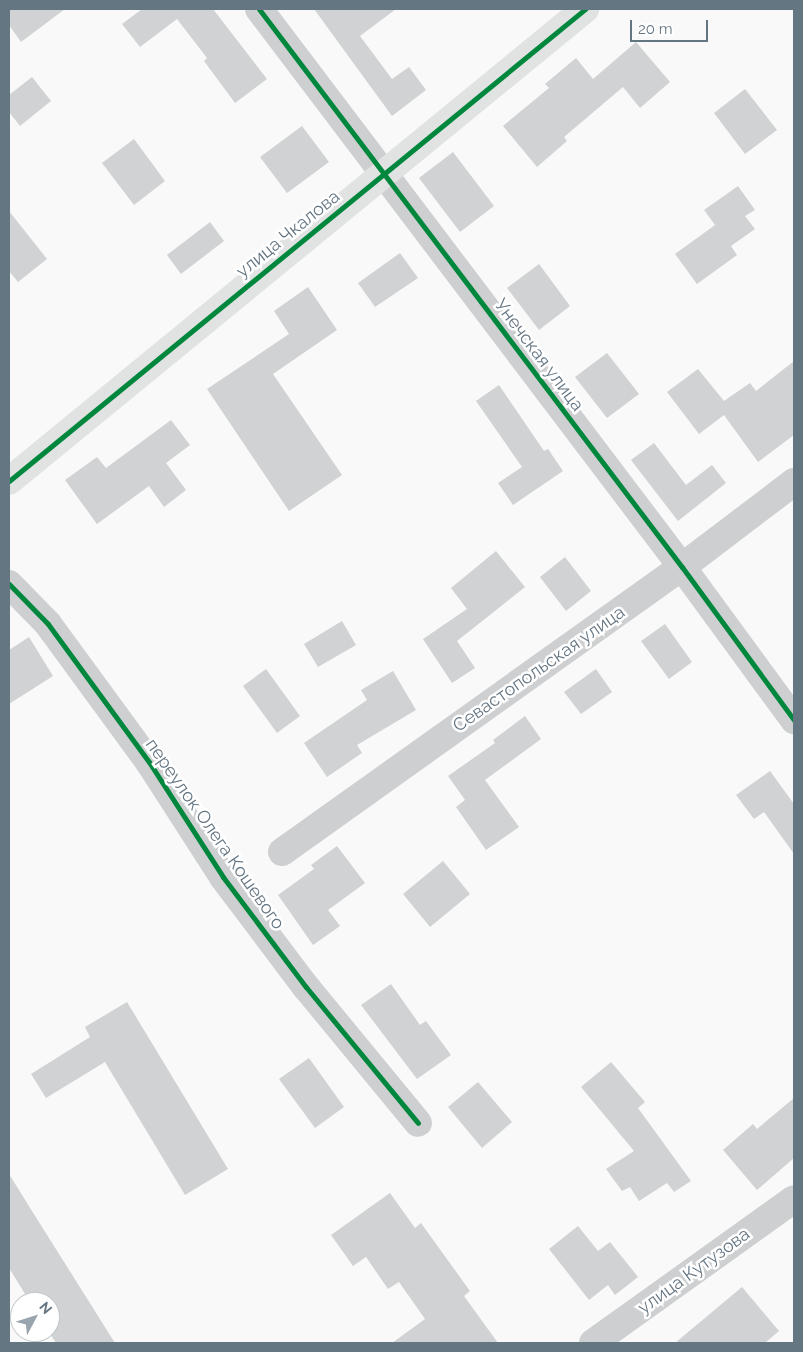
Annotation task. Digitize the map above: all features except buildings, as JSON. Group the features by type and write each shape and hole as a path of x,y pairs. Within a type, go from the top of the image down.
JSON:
{"street":[{"name":"Унечская улица","path":"259,9 682,567 794,720"},
{"name":"улица Чкалова","path":"9,481 585,9"},
{"name":"Севастопольская улица","path":"282,852 682,567 794,482"},
{"name":"переулок Олега Кошевого","path":"9,584 48,624 149,762 223,878 306,987 418,1123"},
{"name":"улица Кутузова","path":"593,1343 794,1199"}],"cycle path":[{"path":"259,9 682,567 794,720"},
{"path":"9,481 585,9"},
{"path":"9,584 48,624 149,762 223,877 306,987 418,1123"}]}
